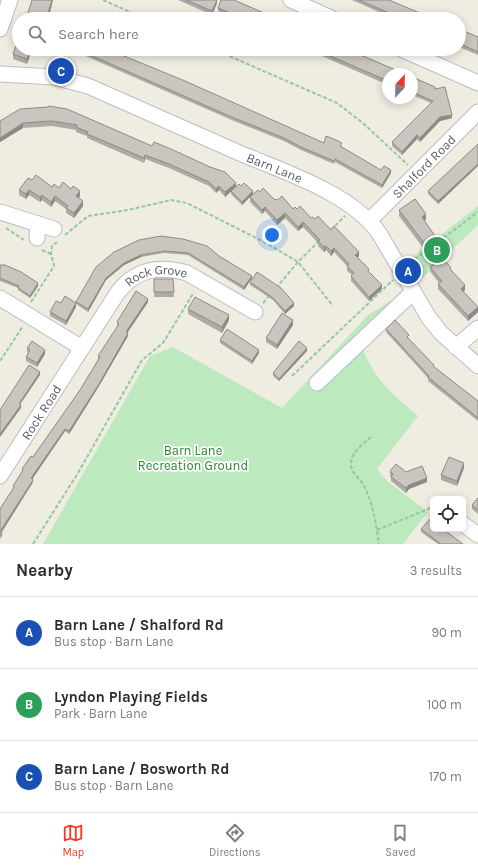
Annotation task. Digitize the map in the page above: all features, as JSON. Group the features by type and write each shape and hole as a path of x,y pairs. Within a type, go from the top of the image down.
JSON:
{"street":[{"path":"0,29 10,0"},
{"path":"291,0 318,12"},
{"path":"417,56 478,83"},
{"name":"Barn Lane","path":"0,74 54,77 88,86 306,182 354,207 370,220 428,318 456,347 478,366"},
{"name":"Shalford Road","path":"370,220 478,112"},
{"path":"0,212 37,231 59,235"},
{"name":"Rock Grove","path":"82,348 118,292 125,284 146,271 165,268 187,273 255,312"},
{"path":"317,383 412,292"},
{"path":"0,298 82,348"},
{"path":"456,347 478,328"},
{"name":"Rock Road","path":"0,476 82,348"},
{"path":"466,526 478,535"}],"path":[{"path":"103,0 130,12"},
{"path":"229,56 337,103 364,124 416,173"},
{"path":"0,361 54,266 51,254 52,246 59,235 88,216 128,210 171,200 187,203 266,243 298,262 333,306"},
{"path":"326,234 354,207"},
{"path":"292,376 392,281 478,212"},
{"path":"274,290 298,262 320,240"},
{"path":"33,544 78,473 142,360 163,343 201,281"},
{"path":"255,312 269,296"},
{"path":"371,437 353,455 351,463 352,471 362,483 368,496 379,544"},
{"path":"377,530 430,507"}],"green space":[{"path":"478,206 478,225 421,279 410,259"},
{"name":"Barn Lane Recreation Ground","path":"401,292 408,302 362,347 367,359 385,386 418,416 377,469 387,481 428,512 403,544 43,544 150,356 173,347 282,408 368,315 395,298"}],"building":[{"path":"32,0 52,0 48,12 28,12"},
{"path":"186,0 217,0 212,11"},
{"path":"221,0 234,0 262,12 228,12 218,8"},
{"path":"359,0 389,0 417,12 387,12"},
{"path":"466,32 478,37 478,52 466,46"},
{"path":"19,56 28,56 27,59"},
{"path":"92,56 124,56 185,81 324,143 326,136 334,139 342,143 340,146 381,170 384,166 391,170 382,185 335,159 334,161 284,138 234,118"},
{"path":"330,56 363,56 391,68 382,68 382,78"},
{"path":"418,80 435,87 435,89 445,87 452,115 440,117 420,138 417,135 402,152 392,142 433,101 418,95"},
{"path":"49,106 67,109 152,146 154,142 171,149 210,167 225,172 236,183 225,192 219,186 216,189 209,182 169,164 145,155 144,158 87,134 88,132 76,127 77,125 52,121 23,123 0,138 0,121 20,109"},
{"path":"478,144 478,164 438,201 428,191"},
{"path":"36,175 52,187 54,184 59,188 63,182 71,189 73,186 80,191 76,196 83,201 74,213 66,208 68,206 55,196 51,202 42,195 40,197 29,190 26,194 19,190 28,178 32,180"},
{"path":"244,183 253,191 242,202 231,191 239,184 241,186"},
{"path":"263,188 275,200 278,200 282,196 293,209 295,207 297,209 300,206 311,218 313,217 315,219 318,216 331,230 334,226 359,252 355,255 382,285 369,297 351,276 354,273 347,266 349,264 334,248 331,251 326,246 324,247 318,241 320,240 303,222 298,227 285,213 277,220 265,207 262,210 250,197 258,190 260,192"},
{"path":"415,199 426,214 422,217 435,236 424,243 399,210"},
{"path":"161,236 183,239 207,246 219,256 252,276 244,287 188,253 164,251 141,255 124,263 106,278 88,309 76,302 96,267 114,252 139,240"},
{"path":"442,257 451,268 450,269 465,285 461,289 478,307 468,316 438,284 442,281 430,267"},
{"path":"0,265 5,265 21,272 38,283 30,296 18,288 19,286 0,278"},
{"path":"257,272 281,288 294,303 285,311 273,298 250,282"},
{"path":"154,279 173,279 174,292 154,292"},
{"path":"136,291 148,299 126,332 128,333 99,384 69,431 65,429 31,478 33,480 1,530 2,534 0,536 0,509 14,487 13,486 23,470 22,469 31,456 33,457 80,390 100,357 98,356 119,324 117,322"},
{"path":"65,296 76,303 66,321 50,312 56,301 61,303"},
{"path":"195,297 229,315 222,327 188,309"},
{"path":"282,313 293,320 277,345 266,338"},
{"path":"395,320 409,335 407,337 434,365 433,366 478,401 478,418 428,377 429,376 386,329"},
{"path":"227,329 259,350 252,361 220,340"},
{"path":"32,341 45,350 37,363 26,357 30,350 27,348"},
{"path":"299,341 307,348 279,379 273,373"},
{"path":"29,365 40,372 19,404 21,405 0,434 0,410"},
{"path":"449,457 464,463 457,481 441,475"},
{"path":"396,464 406,472 422,466 427,478 409,485 406,488 391,477 393,474 390,471"},
{"path":"478,498 478,510 472,505"},
{"path":"430,519 430,532 447,532 463,544 441,544 421,529"}],"place":[{"name":"Barn Lane / Bosworth Rd","path":"61,71"},
{"name":"Lyndon Playing Fields","path":"437,250"},
{"name":"Barn Lane / Shalford Rd","path":"408,271"}]}
